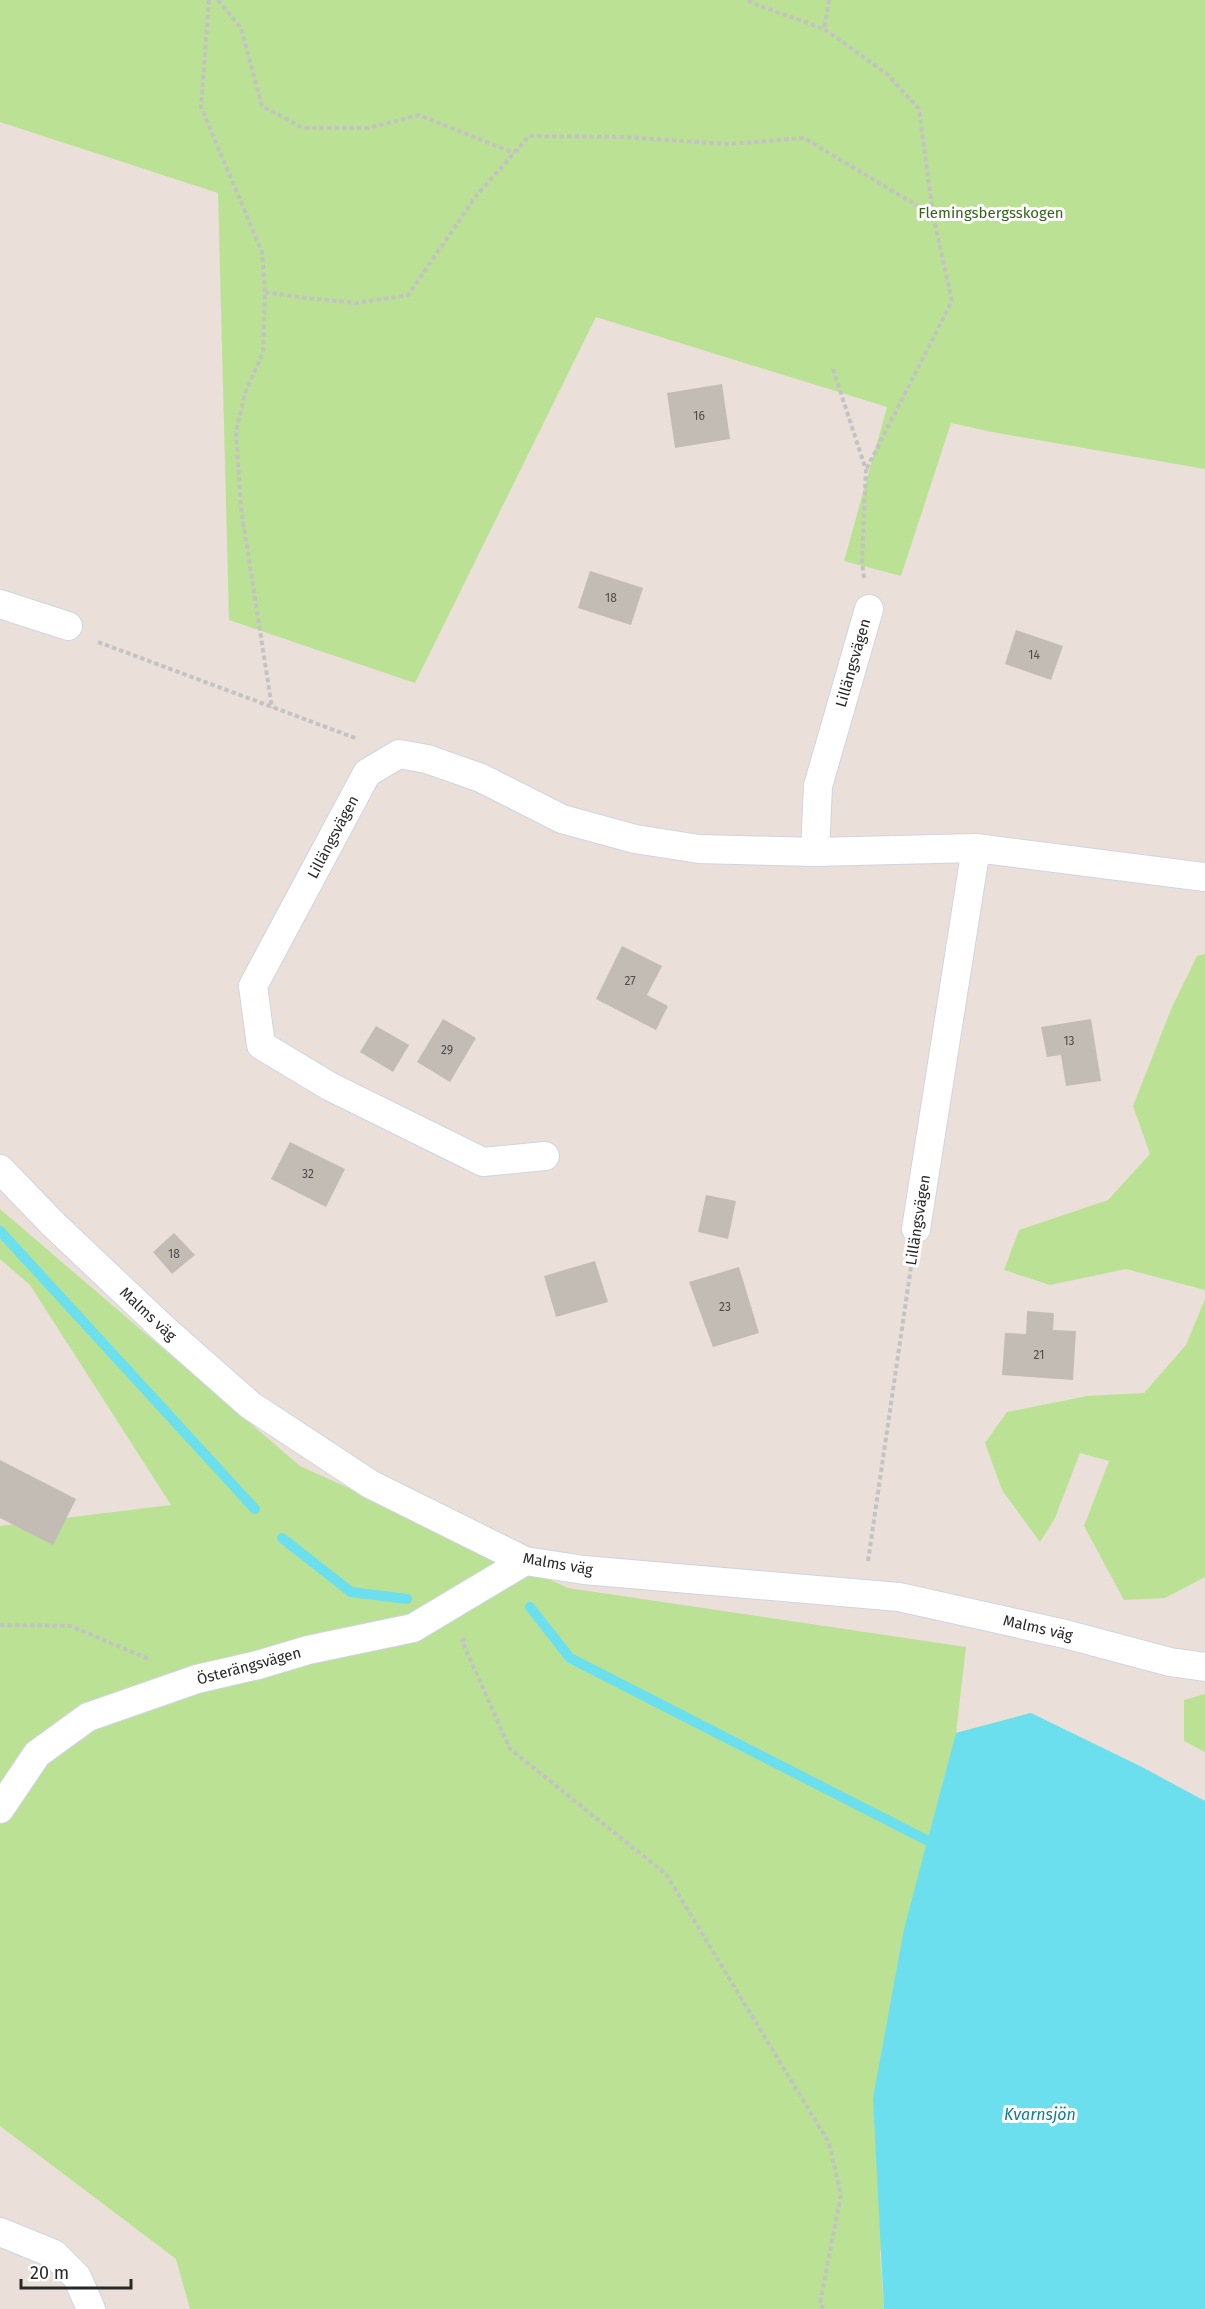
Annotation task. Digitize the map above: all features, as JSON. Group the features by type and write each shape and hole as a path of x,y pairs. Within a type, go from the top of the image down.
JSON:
{"street":[{"path":"0,604 68,626"},
{"name":"Lillängsvägen","path":"815,852 818,786 869,609"},
{"name":"Lillängsvägen","path":"399,754 367,773 253,986 261,1045 329,1086 483,1162 545,1156"},
{"path":"399,754 427,759 481,778 562,819 635,839 699,849 815,852 976,848 1205,876"},
{"name":"Lillängsvägen","path":"916,1229 976,848"},
{"name":"Malms väg","path":"0,1169 53,1224 164,1329 250,1406 370,1484 525,1561 584,1570 899,1597 1065,1634 1170,1662 1205,1667"},
{"name":"Österängsvägen","path":"0,1809 37,1754 88,1717 197,1679 308,1650 413,1628 525,1561"},
{"path":"0,2232 54,2254 77,2277 91,2309"}],"path":[{"path":"209,0 201,107 262,252 265,292 263,352 245,394 236,431 241,508 272,708"},
{"path":"218,0 241,28 262,106 303,128 368,128 419,115 514,153"},
{"path":"748,0 824,28 887,74 919,109 933,215 952,301 866,470"},
{"path":"824,28 829,0"},
{"path":"265,292 357,303 408,295 476,196 529,136 624,137 729,144 804,138 933,215"},
{"name":"Lillängsvägen","path":"833,369 866,470 862,561 869,609"},
{"path":"68,626 88,638 399,754"},
{"name":"Lillängsvägen","path":"864,1593 916,1229"},
{"path":"0,1625 71,1626 197,1679"},
{"path":"469,1632 462,1641 510,1749 666,1874 829,2143 841,2195 820,2303 822,2309"}],"green space":[{"name":"Flemingsbergsskogen","path":"0,0 1205,0 1205,469 951,423 901,576 844,561 887,407 596,317 415,683 229,620 218,193 0,122"},
{"path":"1205,954 1205,1290 1126,1269 1050,1285 1004,1270 1019,1230 1108,1200 1150,1154 1133,1106 1172,1007 1197,956"},
{"path":"0,1209 300,1466 568,1588 966,1647 956,1733 1031,1713 880,2253 884,2309 190,2309 176,2259 0,2126 0,1526 171,1505 30,1285 0,1259"},
{"path":"1205,1299 1205,1577 1165,1598 1124,1600 1084,1526 1109,1461 1080,1453 1055,1518 1040,1542 1002,1490 985,1443 1007,1412 1087,1396 1144,1393 1186,1345"},
{"path":"1205,1694 1205,1752 1184,1741 1184,1700"}],"water":[{"name":"Kvarnsjön","path":"1031,1713 1142,1767 1205,1801 1205,2309 884,2309 873,2098 904,1929 956,1733"}],"building":[{"path":"722,384 730,439 675,448 667,393"},
{"path":"590,571 643,588 631,625 578,608"},
{"path":"1016,630 1063,646 1051,680 1005,664"},
{"path":"622,946 662,966 647,995 668,1006 656,1030 596,999"},
{"path":"443,1019 476,1038 450,1082 417,1062"},
{"path":"1091,1019 1101,1081 1066,1086 1061,1055 1047,1057 1041,1027"},
{"path":"376,1026 409,1045 393,1072 360,1052"},
{"path":"290,1142 345,1169 326,1207 271,1179"},
{"path":"706,1195 736,1201 728,1239 698,1232"},
{"path":"174,1233 195,1255 172,1274 153,1252"},
{"path":"595,1261 608,1302 556,1317 544,1276"},
{"path":"739,1267 759,1333 713,1347 689,1282"},
{"path":"1027,1311 1054,1313 1053,1330 1076,1331 1073,1380 1002,1375 1005,1333 1026,1334"},
{"path":"0,1460 76,1499 53,1545 0,1518"}],"waterway":[{"path":"0,1231 255,1509"},
{"path":"282,1538 351,1592 407,1599"},
{"path":"530,1607 570,1658 940,1847"}]}
